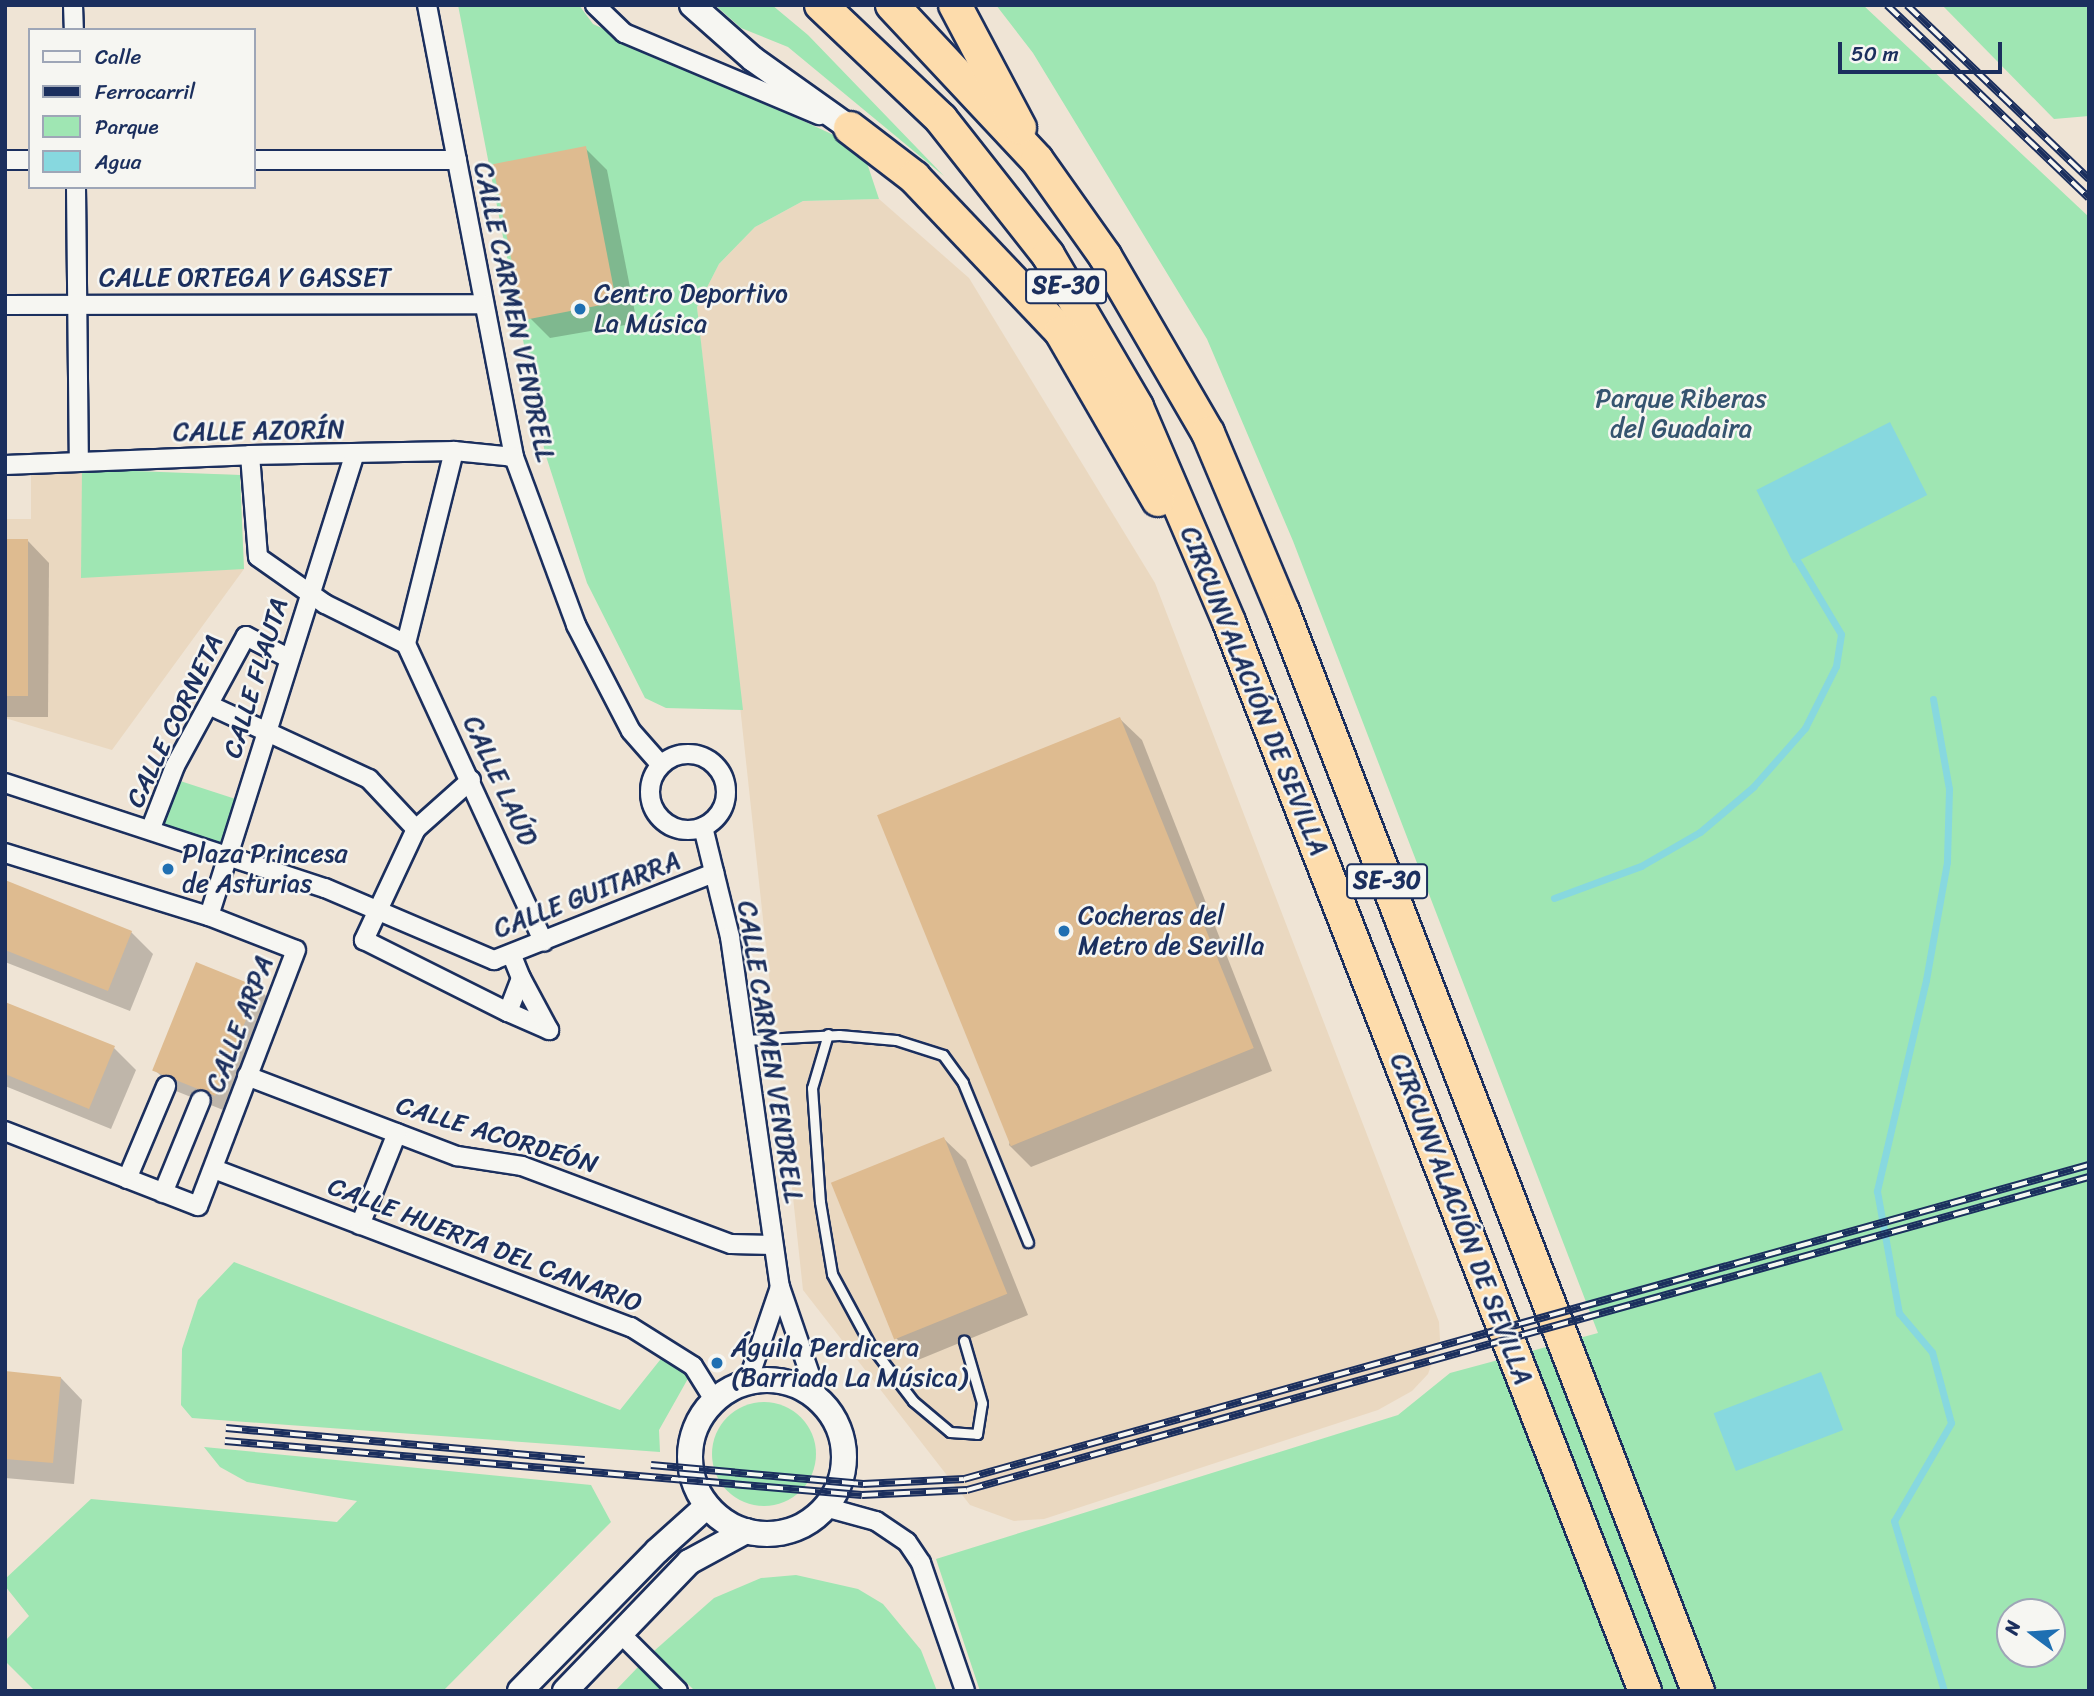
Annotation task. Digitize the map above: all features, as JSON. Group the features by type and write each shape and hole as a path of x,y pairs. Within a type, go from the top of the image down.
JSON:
{"highway":[{"name":"CIRCUNVALACIÓN DE SEVILLA","path":"821,5 941,119 1048,255 1137,407 1229,622 1645,1691"},
{"name":"CIRCUNVALACIÓN DE SEVILLA","path":"892,5 1037,160 1105,256 1208,433 1283,611 1698,1691"},
{"path":"955,5 1037,160"},
{"path":"849,128 914,177 1061,332 1229,622"}],"street":[{"path":"74,5 74,28"},
{"name":"CALLE CARMEN VENDRELL","path":"427,5 514,457 581,636 631,732 661,765"},
{"path":"595,5 624,33 849,128"},
{"path":"692,5 753,59 849,128"},
{"path":"5,160 28,160"},
{"path":"256,160 457,160"},
{"path":"76,189 79,462"},
{"name":"CALLE ORTEGA Y GASSET","path":"5,305 484,304"},
{"path":"250,455 258,557 309,594 406,644 454,451"},
{"name":"CALLE AZORÍN","path":"5,465 250,455 354,456 454,451 514,457"},
{"name":"CALLE FLAUTA","path":"209,916 288,658 354,456"},
{"name":"CALLE CORNETA","path":"151,828 176,766 246,636 288,658"},
{"name":"CALLE LAÚD","path":"406,644 544,942"},
{"path":"209,705 369,779 416,829"},
{"path":"690,754 713,763 721,773 725,798 713,820 703,827 677,829 657,815 650,792 661,765 690,754"},
{"path":"471,780 416,829 376,908 364,940 508,1013 549,1030 512,956"},
{"name":"CALLE GUITARRA","path":"5,783 151,828 376,908 494,960 512,956 714,873"},
{"name":"CALLE CARMEN VENDRELL","path":"703,827 730,937 780,1287 818,1398"},
{"name":"CALLE ARPA","path":"5,853 209,916 296,950 198,1206 163,1193"},
{"path":"508,1013 521,978"},
{"name":"CALLE ACORDEÓN","path":"247,1076 457,1156 523,1166 731,1244 773,1245"},
{"path":"127,1179 166,1086"},
{"path":"5,1131 163,1193 201,1100"},
{"path":"360,1225 397,1133"},
{"name":"CALLE HUERTA DEL CANARIO","path":"214,1169 631,1327 693,1366 714,1400"},
{"name":"CALLE CARMEN VENDRELL","path":"748,1381 780,1287"},
{"path":"748,1381 785,1382 818,1398 833,1417 842,1439 844,1463 838,1486 825,1507 789,1531 746,1531 725,1522 708,1506 690,1464 691,1440 714,1400 748,1381"},
{"path":"520,1691 657,1551 708,1506"},
{"path":"825,1507 876,1521 907,1542 921,1563 965,1691"},
{"path":"565,1691 689,1562 746,1531"},
{"path":"620,1633 678,1691"}],"lane":[{"path":"745,1040 828,1034 896,1040 943,1055 963,1083 1028,1242"},
{"path":"828,1034 812,1088 820,1202 832,1274 870,1346 913,1401 950,1432 977,1434 982,1403 964,1341"}],"shaded area":[{"name":"Cocheras del Metro de Sevilla","path":"879,199 969,278 1155,583 1439,1322 1440,1340 1428,1374 1412,1391 1378,1410 1044,1519 1014,1521 970,1505 803,1290 697,307 719,264 755,227 803,201"},
{"path":"31,469 240,475 244,569 112,750 5,718 5,519 31,519"}],"green space":[{"path":"458,5 579,5 593,24 862,148 879,199 803,201 755,227 719,264 697,307 743,710 666,708 645,698 587,583 545,453"},
{"path":"715,5 772,5 808,35 944,176 788,47 741,28"},
{"name":"Parque Riberas del Guadaira","path":"996,5 1863,5 2089,217 2089,1691 980,1691 936,1559 1398,1415 1450,1373 1598,1333 1293,541 1207,339 1033,53"},
{"path":"1942,5 2089,5 2089,116 2054,119"},
{"path":"82,469 240,475 244,569 81,578"},
{"path":"171,778 247,803 230,854 154,829"},
{"path":"234,1262 620,1410 664,1355 690,1375 659,1430 660,1452 192,1418 181,1405 182,1349 198,1300"},
{"path":"764,1402 784,1406 807,1425 812,1434 816,1454 812,1474 793,1497 784,1502 764,1506 744,1502 721,1483 716,1474 712,1454 716,1434 735,1411 744,1406"},
{"path":"204,1447 591,1485 611,1522 443,1691 35,1691 5,1661 5,1641 29,1616 5,1586 5,1579 91,1499 337,1522 357,1501 247,1482 220,1467"},
{"path":"796,1575 858,1589 883,1604 921,1650 937,1691 695,1691 654,1651 714,1598 761,1578"},
{"path":"640,1665 667,1691 615,1691"}],"water":[{"path":"1890,422 1927,495 1794,563 1756,490"},
{"path":"1821,1372 1843,1430 1736,1471 1714,1413"}],"building":[{"path":"586,146 616,302 523,320 493,164"},
{"path":"5,539 28,539 28,696 5,696"},
{"name":"Cocheras del Metro de Sevilla","path":"1120,717 1254,1048 1011,1146 877,815"},
{"path":"5,880 132,931 108,991 5,950"},
{"path":"196,962 259,987 215,1096 152,1070"},
{"path":"5,1002 115,1046 89,1109 5,1074"},
{"path":"944,1137 1007,1294 894,1339 831,1183"},
{"path":"5,1371 61,1377 53,1463 5,1459"}],"waterway":[{"path":"1554,898 1641,866 1700,832 1753,787 1805,728 1836,666 1841,634 1798,562"},
{"path":"1933,699 1949,789 1947,862 1926,980 1877,1191 1899,1313 1932,1352 1951,1423 1894,1521 1944,1691"}],"railway":[{"path":"1887,5 2089,198"},
{"path":"1907,5 2089,179"},
{"path":"651,1465 863,1484 964,1479 2089,1165"},
{"path":"225,1441 862,1495 967,1490 2089,1177"},
{"path":"226,1428 585,1460"}],"place":[{"name":"Centro Deportivo La Música","path":"580,309"},
{"name":"Plaza Princesa de Asturias","path":"168,869"},
{"name":"Cocheras del Metro de Sevilla","path":"1064,931"},
{"name":"Águila Perdicera (Barriada La Música)","path":"717,1363"}]}
